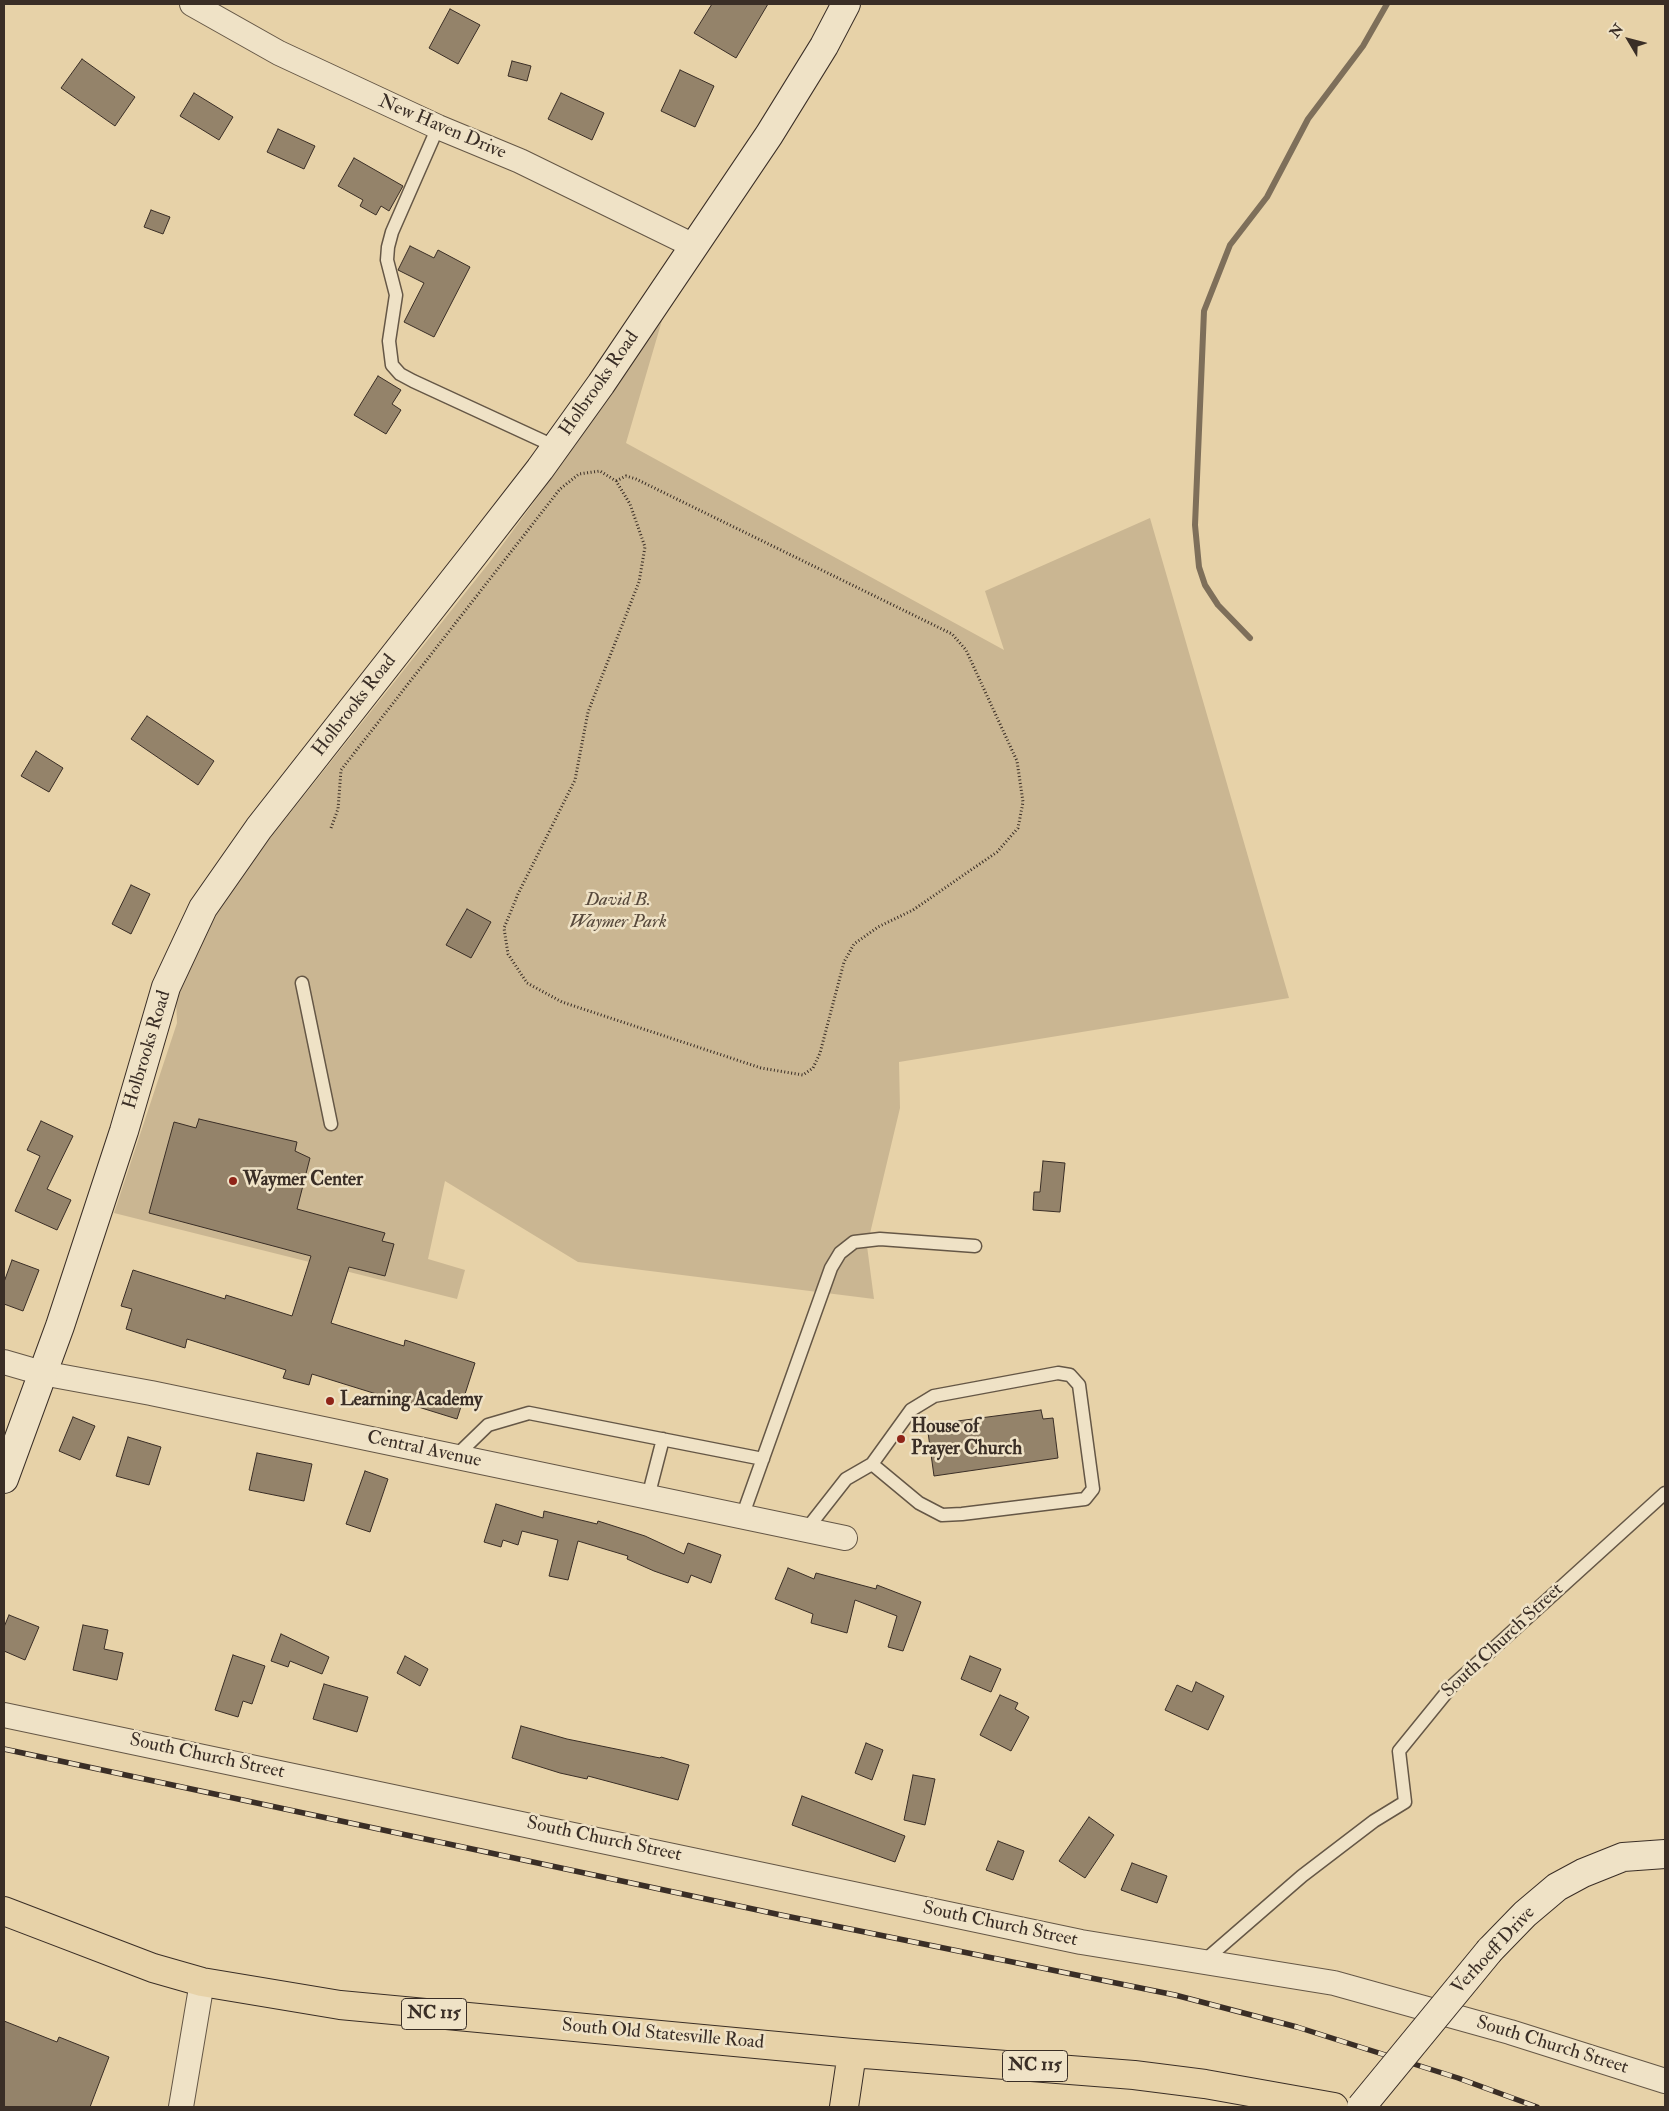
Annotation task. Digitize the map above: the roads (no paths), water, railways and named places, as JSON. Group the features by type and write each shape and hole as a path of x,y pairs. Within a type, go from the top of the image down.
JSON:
{"main road":[{"name":"South Old Statesville Road","path":"4,1911 153,1968 202,1982 340,2005 852,2052 1134,2075 1205,2084 1334,2107"},
{"path":"844,2107 852,2052"}],"street":[{"name":"New Haven Drive","path":"192,4 279,53 438,128 520,161 694,246"},
{"name":"Holbrooks Road","path":"4,1479 60,1326 124,1131 166,987 203,908 259,828 556,447 769,135 824,46 846,4"},
{"name":"Central Avenue","path":"4,1362 42,1373 151,1393 845,1538"},
{"name":"South Church Street","path":"4,1715 1081,1942 1334,1982 1510,2032 1665,2081"},
{"name":"Verhoeff Drive","path":"1361,2107 1490,1950 1558,1887 1583,1873 1623,1857 1665,1854"},
{"path":"180,2107 202,1982"}],"lane":[{"path":"438,128 392,232 388,248 387,260 396,295 389,341 392,364 400,374 413,381 556,447"},
{"path":"302,983 331,1124"},
{"path":"742,1517 831,1268 840,1253 854,1242 880,1239 975,1246"},
{"path":"806,1530 846,1480 872,1464 911,1410 934,1396 1058,1373 1070,1376 1079,1385 1093,1489 1085,1499 942,1515 920,1503 872,1464"},
{"path":"455,1456 488,1425 529,1413 763,1459"},
{"path":"648,1497 663,1439"},
{"name":"South Church Street","path":"1204,1961 1302,1876 1374,1821 1406,1802 1399,1751 1451,1687 1665,1493"}],"waterway":[{"path":"1250,638 1218,605 1205,585 1199,567 1195,525 1204,311 1230,245 1267,197 1308,119 1363,46 1387,4"}],"railway":[{"path":"4,1749 781,1915 1175,1995 1297,2027 1458,2078 1537,2107"}],"place":[{"name":"Waymer Center","path":"233,1181"},
{"name":"Learning Academy","path":"330,1401"},
{"name":"House of Prayer Church","path":"901,1439"}],"park label":[{"name":"David B. Waymer Park","path":"618,912"}]}
